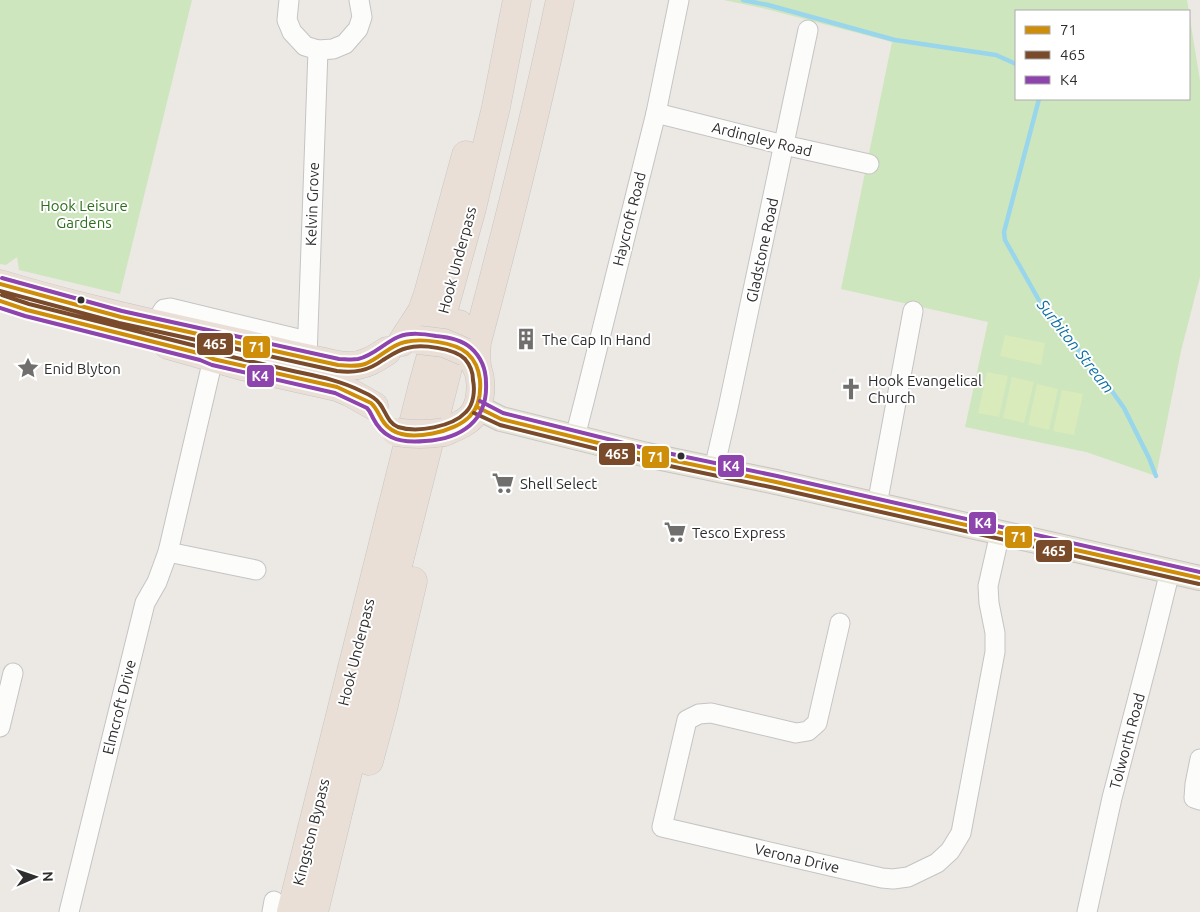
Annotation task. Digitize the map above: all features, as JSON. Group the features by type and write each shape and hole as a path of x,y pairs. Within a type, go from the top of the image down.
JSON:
{"highway":[{"path":"277,909 384,468 388,446 386,422 372,391 374,376 377,364 403,344 422,311 459,182 485,76 498,0"},
{"name":"Hook Underpass","path":"331,752 422,388 472,208 496,107 517,0"},
{"name":"Hook Underpass","path":"347,776 371,672 515,105 536,0"},
{"path":"471,360 476,354 477,342 545,72 560,0"},
{"path":"0,284 34,295 154,323 216,349 336,387 351,393 386,422 412,435 428,435 450,429 471,416 477,407 480,396 480,380 471,360 444,343 403,344 376,359 359,365 338,365 307,350 216,349 202,354 27,310 0,301"},
{"path":"328,912 383,709 450,429"},
{"name":"Kingston Bypass","path":"277,909 331,752"},
{"name":"Kingston Bypass","path":"314,912 347,776"}],"main road":[{"path":"477,407 501,419 647,455 1200,578"}],"street":[{"path":"289,0 287,20 292,32 305,46 318,50 333,49 345,44 358,29 362,17 359,0"},
{"name":"Haycroft Road","path":"575,437 656,113 679,0"},
{"name":"Gladstone Road","path":"714,469 808,30"},
{"name":"Kelvin Grove","path":"307,350 318,50"},
{"name":"Ardingley Road","path":"656,113 784,146 869,164"},
{"path":"154,323 164,309 170,308 307,350"},
{"path":"877,505 913,311"},
{"name":"Elmcroft Drive","path":"69,912 144,603 157,582 168,552 216,349"},
{"name":"Verona Drive","path":"840,623 817,723 808,732 796,733 711,713 699,714 687,720 662,827 882,878 908,877 937,863 950,851 961,833 995,652 996,633 989,603 988,586 1000,533"},
{"path":"168,552 256,570"},
{"name":"Tolworth Road","path":"1087,912 1112,798 1170,571"},
{"path":"0,727 8,677"},
{"path":"1200,759 1194,798 1200,800"}],"green space":[{"name":"Hook Leisure Gardens","path":"0,0 192,0 120,294 19,270 17,257 6,265 0,264"},
{"path":"724,0 1187,0 1189,10 1015,10 1015,100 1190,100 1190,18 1200,81 1200,277 1181,351 1156,476 1086,452 965,427 988,322 841,289 892,42"},
{"path":"1005,335 1045,343 1041,365 1000,356"},
{"path":"987,372 1008,376 999,417 978,413"},
{"path":"1012,377 1034,382 1024,423 1003,418"},
{"path":"1037,384 1058,389 1049,430 1028,425"},
{"path":"1062,390 1083,394 1074,435 1053,431"}],"waterway":[{"name":"Surbiton Stream","path":"743,0 768,5 895,40 996,55 1015,64"},
{"name":"Surbiton Stream","path":"1039,100 1004,232 1005,240 1045,311 1104,380 1124,408 1156,476"}],"transit line":[{"name":"K4","path":"0,308 200,360 212,365 335,393 367,408 376,424 383,431 391,437 403,441 416,442 438,439 461,432 477,418 485,396 486,378 480,360 467,345 450,338 407,334 398,337 363,357 339,359 122,311 2,278"},
{"name":"71","path":"0,284 121,317 338,365 355,366 365,364 394,346 405,342 428,341 446,344 461,349 474,362 478,369 480,380 479,400 470,416 454,427 432,434 400,434 385,424 371,403 337,387 213,359 202,354 27,310 0,301"},
{"name":"465","path":"0,291 119,323 337,371 350,372 367,369 398,351 407,348 429,347 446,350 460,355 468,364 473,377 473,397 469,409 452,422 424,429 406,429 392,423 374,398 344,384 215,353 204,348 29,304 2,295"},
{"name":"K4","path":"480,401 503,413 648,449 777,476 1200,572"},
{"name":"71","path":"477,407 501,419 647,455 776,482 1200,578"},
{"name":"465","path":"474,413 500,425 646,461 775,488 1199,584"}],"place":[{"name":"The Cap In Hand","path":"526,339"},
{"name":"Enid Blyton","path":"28,368"},
{"name":"Hook Evangelical Church","path":"851,389"},
{"name":"Shell Select","path":"503,483"},
{"name":"Tesco Express","path":"675,532"}]}
